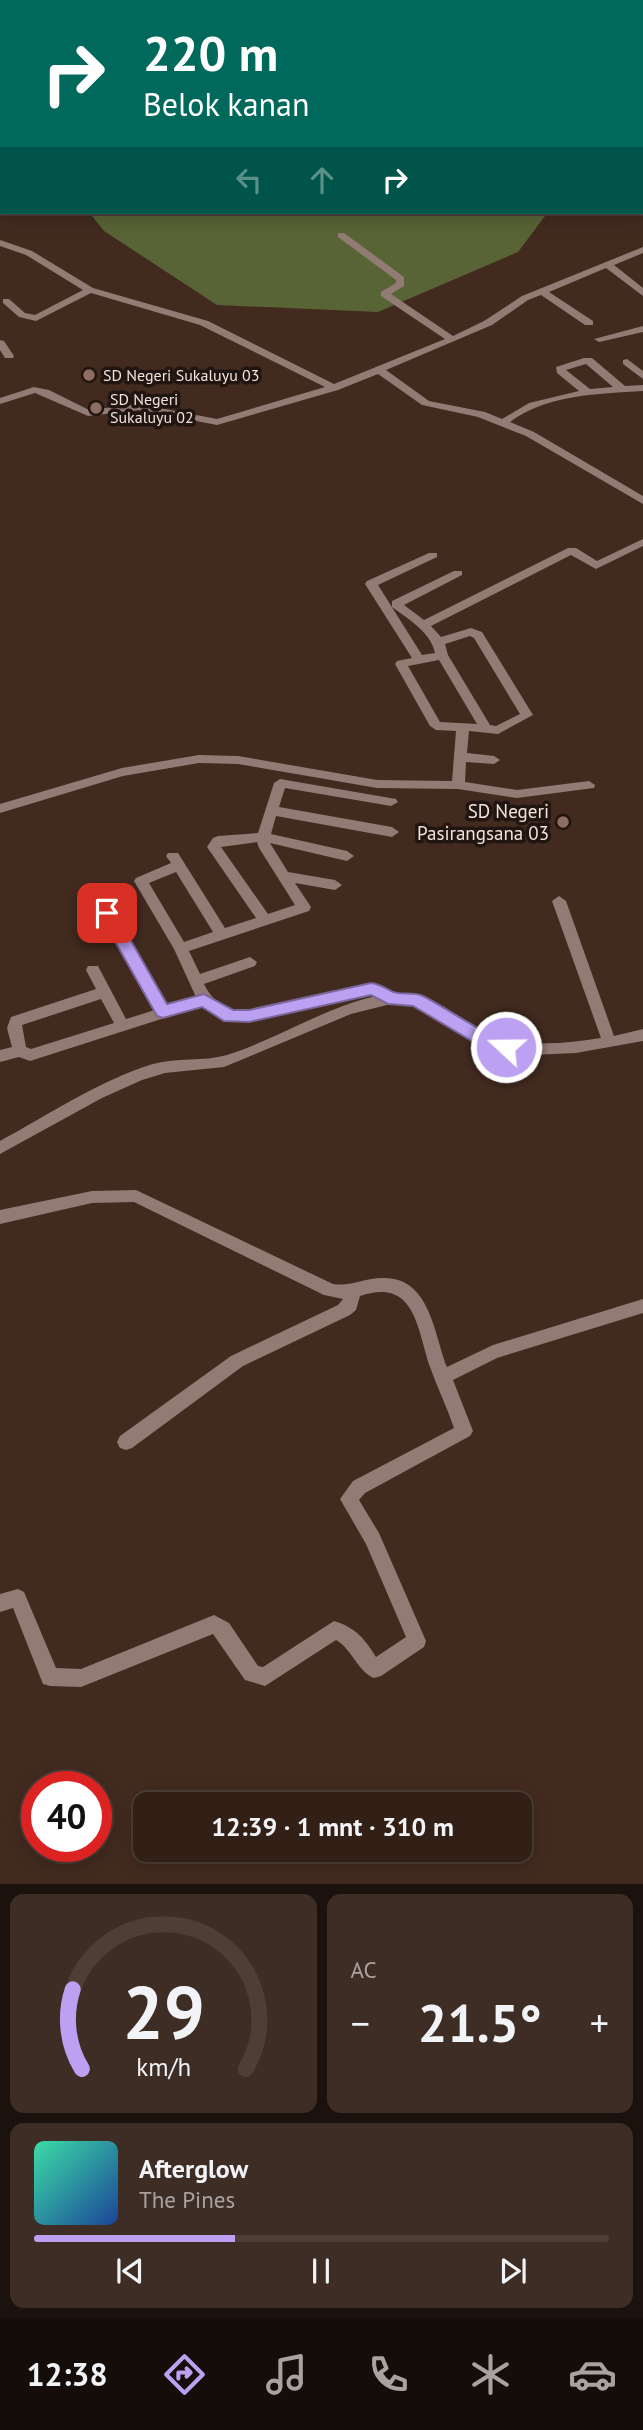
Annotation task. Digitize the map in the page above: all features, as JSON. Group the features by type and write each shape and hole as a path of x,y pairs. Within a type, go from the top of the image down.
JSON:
{"street":[{"path":"341,235 401,279 401,284 383,294 452,340"},
{"path":"0,243 29,253 90,290 204,323 334,388"},
{"path":"0,401 34,390 45,392 88,413 139,407 217,422 334,388 379,370 488,323 516,303 541,291 643,250"},
{"path":"607,264 643,293"},
{"path":"6,302 22,315 36,318 90,290"},
{"path":"541,291 589,323"},
{"path":"599,340 643,329"},
{"path":"0,340 9,356"},
{"path":"586,391 561,371 561,367 588,360 622,389"},
{"path":"627,362 643,376"},
{"path":"379,370 426,403 504,422 530,434 643,501"},
{"path":"0,394 21,384"},
{"path":"504,422 514,412 586,391 643,388"},
{"path":"423,625 572,550 596,566 643,542"},
{"path":"419,660 371,584 433,555"},
{"path":"397,604 458,573"},
{"path":"380,598 397,604 423,625 441,649 486,728"},
{"path":"471,632 478,635 527,715 498,730 436,726 401,664 419,660 441,649 471,632"},
{"path":"458,785 463,727"},
{"path":"460,757 495,760"},
{"path":"0,809 122,772 200,759 239,760 377,784 458,785 527,795 589,785"},
{"path":"181,948 304,907 264,845 263,837 270,810 280,784 285,781 391,802"},
{"path":"270,810 392,832"},
{"path":"265,922 213,844 218,841 263,837 347,856"},
{"path":"222,934 176,860 141,881 181,948 204,1000 230,1016 249,1016 371,989 378,990 388,998"},
{"path":"285,876 335,885"},
{"path":"559,901 609,1041"},
{"path":"107,913 163,1011"},
{"path":"196,981 250,962"},
{"path":"93,970 122,1026"},
{"path":"20,1051 14,1028 16,1021 105,992"},
{"path":"0,1149 140,1074 173,1065 209,1064 232,1059 315,1023 388,998 416,1000 455,1025 488,1042 506,1047 586,1048 643,1035"},
{"path":"0,1056 20,1051 30,1055 204,1000"},
{"path":"0,1217 92,1197 136,1196 330,1290 352,1293 371,1285 390,1284 409,1293 421,1310 464,1431 359,1487 349,1499 373,1539 416,1641 374,1669 355,1642 343,1631 334,1630 265,1677 251,1673 222,1629 214,1624 81,1678 50,1677 18,1598 0,1603"},
{"path":"126,1442 237,1361 344,1310 349,1305 352,1293"},
{"path":"443,1375 449,1376 494,1352 643,1306"}],"green space":[{"path":"91,214 546,214 518,252 378,312 217,305 104,231"}],"place":[{"name":"SD Negeri Sukaluyu 03","path":"89,375"},
{"name":"SD Negeri Sukaluyu 02","path":"96,408"},
{"name":"SD Negeri Pasirangsana 03","path":"563,822"}],"route":[{"path":"107,913 163,1011 204,1000 220,1013 249,1016 371,989 378,990 388,998 407,998 424,1003 455,1025 488,1042 506,1047"}]}
